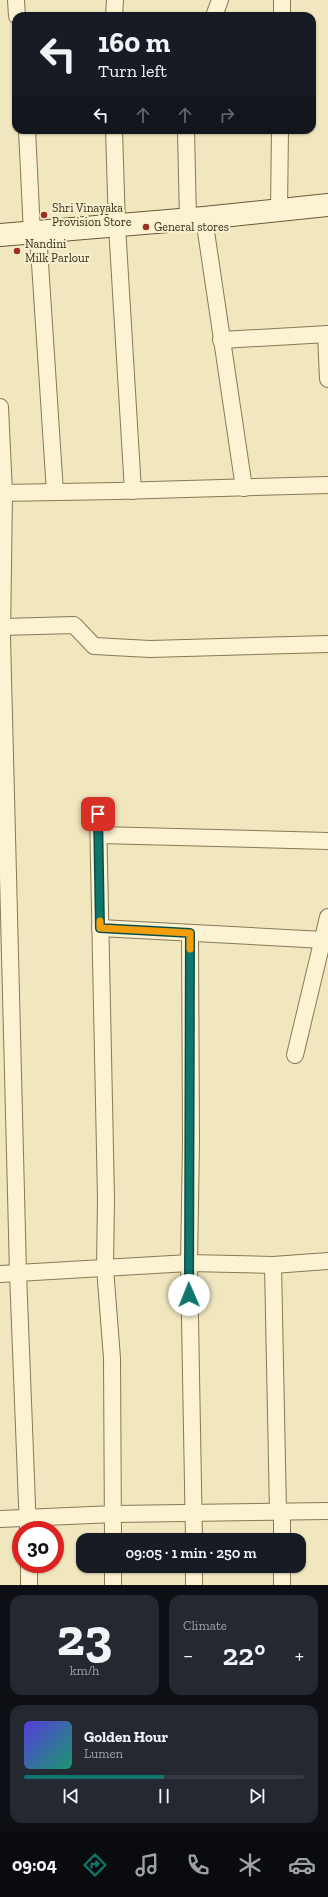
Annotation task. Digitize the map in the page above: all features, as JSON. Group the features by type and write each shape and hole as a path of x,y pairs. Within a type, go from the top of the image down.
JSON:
{"street":[{"path":"16,0 17,12"},
{"path":"114,0 114,12"},
{"path":"216,12 220,0"},
{"path":"282,0 282,12"},
{"path":"27,134 55,492"},
{"path":"114,134 117,226 133,491"},
{"path":"186,134 196,219 221,340 244,488"},
{"path":"280,134 280,210"},
{"path":"0,235 196,219 328,205"},
{"path":"221,340 327,334 328,379"},
{"path":"0,407 2,493 4,873 28,1521"},
{"path":"2,493 133,491 328,485"},
{"path":"2,634 74,626 94,646 150,649 328,644"},
{"path":"98,814 106,1191 105,1268 112,1358 113,1533"},
{"path":"99,836 328,841"},
{"path":"295,1055 324,940 328,917"},
{"path":"100,928 324,940"},
{"path":"190,933 189,1263 194,1533"},
{"path":"0,1274 189,1263 273,1265 328,1261"},
{"path":"273,1265 282,1533"},
{"path":"54,1521 114,1514 328,1511"},
{"path":"0,1519 12,1521"},
{"path":"29,1573 29,1585"},
{"path":"113,1573 113,1585"},
{"path":"194,1573 194,1585"},
{"path":"282,1573 282,1585"}],"slow traffic":[{"path":"100,921 100,928 190,933 190,949"}],"place":[{"name":"Shri Vinayaka Provision Store","path":"44,215"},
{"name":"General stores","path":"146,227"},
{"name":"Nandini Milk Parlour","path":"17,251"}],"route":[{"path":"98,814 100,928 190,933 189,1295"}]}
